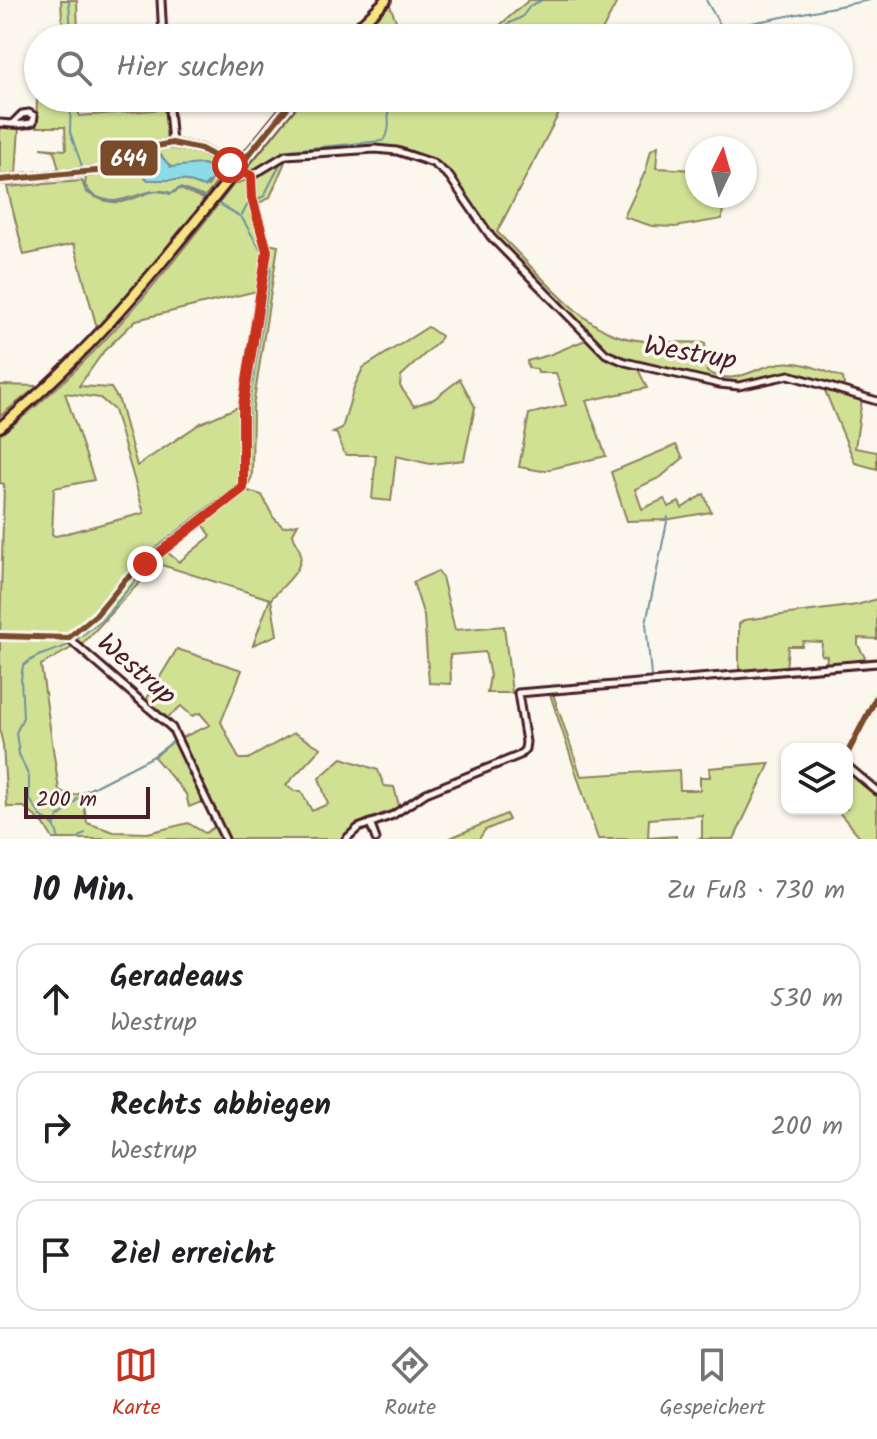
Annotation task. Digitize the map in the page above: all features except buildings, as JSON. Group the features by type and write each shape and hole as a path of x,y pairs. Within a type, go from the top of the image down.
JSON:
{"main road":[{"path":"361,24 386,0"},
{"path":"0,427 48,387 142,288 284,112"}],"street":[{"path":"161,0 162,24"},
{"path":"169,112 172,143"},
{"path":"0,123 12,124"},
{"path":"0,180 107,170 147,148 172,143 201,149 251,176"},
{"name":"Westrup","path":"225,839 172,728 68,638 96,615 126,579 243,488 243,406 267,251 252,198 251,176 286,155 375,149 397,151 433,163 449,176 491,237 606,354 625,362 719,384 739,386 789,375 877,401"},
{"path":"0,636 68,638"},
{"path":"346,839 358,828 393,815 419,797 520,755 526,742 518,693 877,663"},
{"path":"853,743 877,696"},
{"path":"853,771 877,791"},
{"path":"370,823 376,839"}],"green space":[{"path":"61,0 77,0 78,24 62,24"},
{"path":"529,0 618,0 605,24 501,24"},
{"path":"389,3 397,24 368,24"},
{"path":"37,112 79,112 79,116 166,112 168,136 95,171 59,170 54,150 41,148 66,150 65,127 36,127"},
{"path":"293,112 560,112 497,232 567,303 613,334 646,341 705,343 707,372 718,376 736,377 789,362 843,378 844,384 841,388 789,375 739,385 720,383 605,352 492,237 450,175 434,162 398,150 287,154 253,172 249,166"},
{"path":"0,126 19,127 16,175 0,176"},
{"path":"658,146 656,168 685,169 685,208 723,208 722,219 675,227 652,226 624,217 646,170 651,150"},
{"path":"167,148 200,153 221,168 221,177 205,197 180,188 171,193 149,192 104,201 94,196 85,185 86,177 109,172","holes":["161,155 171,168 203,164 213,169 213,178 208,186 184,180 148,180 144,176 131,175 130,171 141,162 152,161"]},
{"path":"287,157 270,197 256,205 252,180"},
{"path":"247,180 264,242 257,291 136,320 104,351 79,386 111,388 119,401 137,466 201,423 240,406 240,487 125,577 88,621 71,634 0,635 4,484 0,483 0,435 66,379 126,317 234,184","holes":["65,393 100,398 114,410 144,513 52,535 54,488 94,480"]},
{"path":"82,181 86,192 101,200 114,202 124,202 151,192 171,194 180,189 204,199 168,250 97,328 74,244 24,255 7,187"},
{"path":"268,244 278,246 253,407 252,476 248,486 244,486 244,406"},
{"path":"428,327 441,336 401,376 400,386 414,406 434,399 460,379 475,407 464,460 430,464 396,456 391,501 372,499 376,455 347,455 337,434 333,433 342,429 363,368"},
{"path":"588,339 603,355 637,367 647,388 586,401 606,456 542,471 519,467 529,414 566,405 556,373 538,373 537,369 528,368 527,361"},
{"path":"0,385 38,386 0,416"},
{"path":"823,386 862,399 855,448 877,452 877,469 855,463"},
{"path":"676,445 683,458 661,477 635,489 642,509 664,499 669,507 679,502 682,508 704,494 711,512 665,520 627,521 611,472"},
{"path":"245,490 262,495 273,517 283,527 298,524 293,533 300,551 299,565 271,599 277,635 253,645 270,599 162,565 134,589 81,645 77,641 77,634 90,625 128,580 166,551 179,562 211,536 203,524"},
{"path":"438,571 455,630 504,626 512,693 487,693 490,676 485,652 450,655 451,684 429,683 424,616 413,582"},
{"path":"877,599 877,639 858,638 858,645 868,663 826,667 827,656 821,655 822,642 803,641 802,646 788,646 786,670 739,673 739,624 744,620 857,605"},
{"path":"0,638 67,640 75,646 41,665 59,790 70,796 82,793 87,823 114,832 148,833 188,823 205,833 216,826 223,839 53,839 44,824 24,807 7,807 0,732"},
{"path":"177,649 242,670 221,722 239,759 248,759 294,733 321,748 286,785 294,791 301,791 312,811 328,804 319,778 342,758 378,770 384,786 394,787 400,809 357,827 345,839 228,839 181,738 210,725 200,713 192,716 181,706 167,718 146,700"},
{"path":"550,694 553,694 581,776 679,770 680,790 700,790 700,777 710,777 709,768 770,763 734,839 696,839 702,838 702,815 649,819 648,838 676,836 676,839 598,839"},
{"path":"175,740 204,801 189,807 186,794 154,757"},
{"path":"853,772 877,793 877,839 862,839 841,815 853,815"},
{"path":"506,814 509,820 485,830 479,839 448,839"}],"water":[{"path":"160,155 171,167 211,166 213,178 204,187 184,180 148,180 145,176 130,174 141,162 152,161"}],"waterway":[{"path":"69,0 70,24"},
{"path":"508,24 542,0"},
{"path":"706,0 720,24"},
{"path":"747,24 870,0"},
{"path":"71,112 70,132 82,166"},
{"path":"284,153 382,141 388,132 388,112"},
{"path":"256,200 264,196 281,162"},
{"path":"83,182 86,191 114,201 151,191 170,194 180,188 210,200"},
{"path":"216,202 242,218 260,249"},
{"path":"242,215 249,202"},
{"path":"245,484 248,484 249,406 271,268 269,258"},
{"path":"147,558 148,554 236,486 242,485"},
{"path":"651,676 646,623 668,517"},
{"path":"76,640 103,619 146,568 146,564"},
{"path":"59,839 55,827 40,815 29,798 29,777 19,754 16,733 23,717 23,666 34,658 70,644"},
{"path":"55,825 58,817 82,793 152,757 175,740"},
{"path":"77,839 85,833"}],"transit line":[{"name":"644","path":"237,169 284,112"},
{"name":"644","path":"0,180 107,170 147,148 172,143 201,149 251,176"},
{"name":"644","path":"68,638 96,615 126,579 243,488 243,406 267,251 252,198 251,176"},
{"name":"644","path":"0,636 68,638"},
{"name":"644","path":"853,743 877,696"}],"route":[{"path":"145,564 243,488 243,406 267,251 252,198 251,176 230,165"}]}
